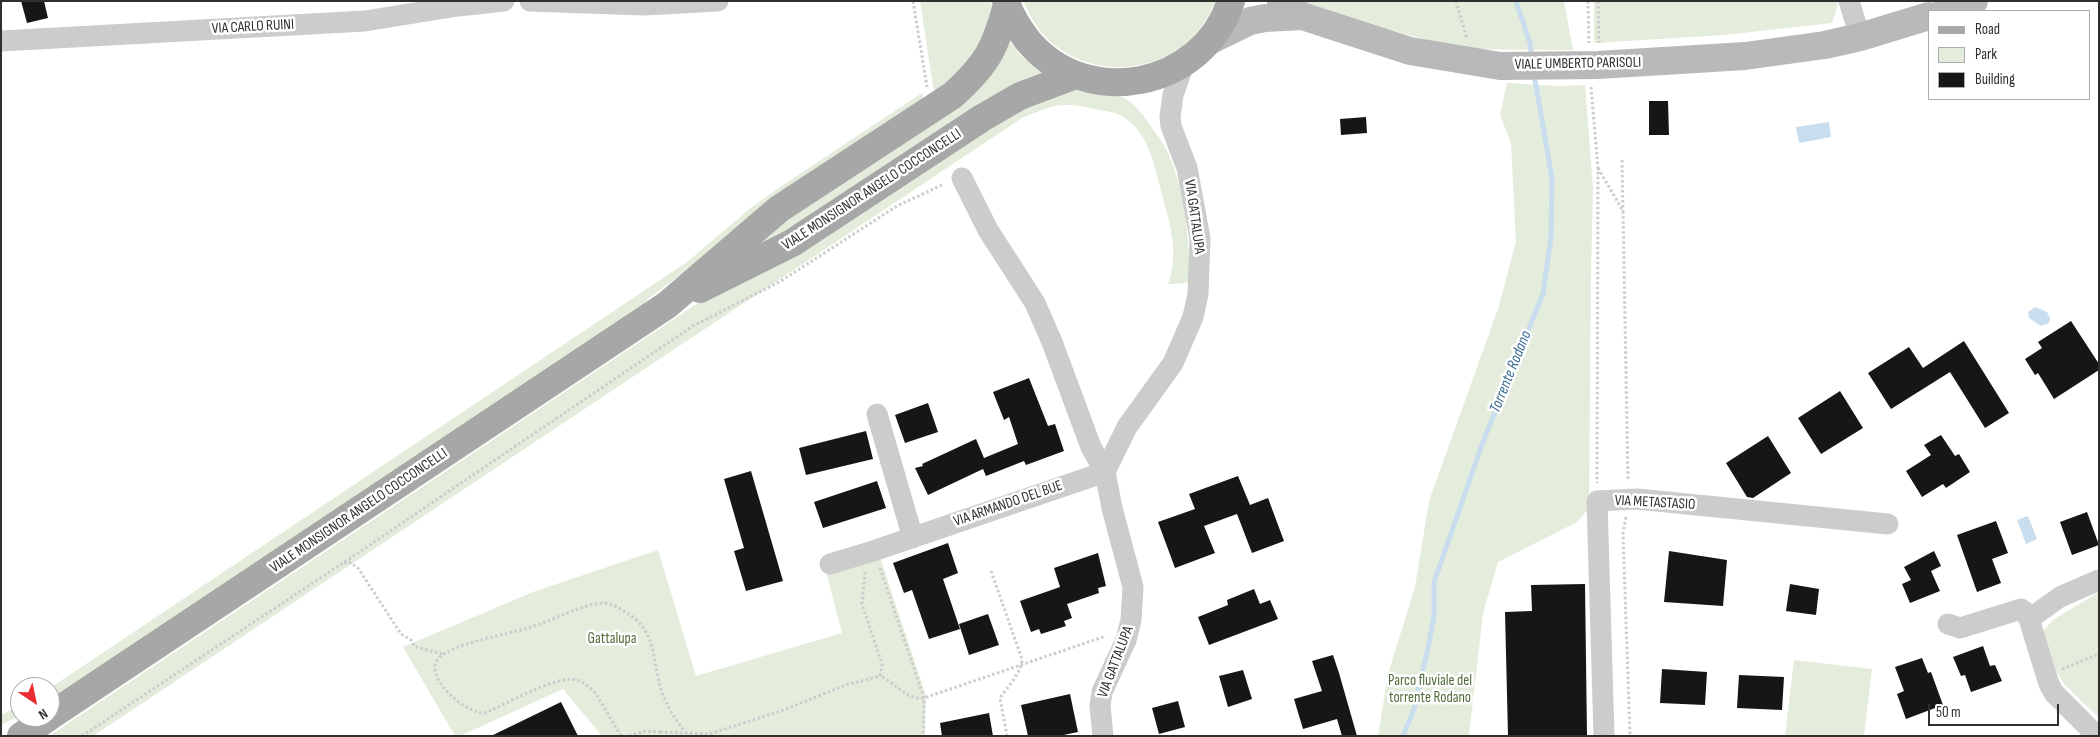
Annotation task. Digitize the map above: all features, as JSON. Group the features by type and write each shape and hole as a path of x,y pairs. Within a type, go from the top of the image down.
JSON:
{"main road":[{"path":"1007,3 1014,20 1034,48 1061,68 1094,80 1121,82 1150,79 1184,63 1209,41 1220,26 1231,1"},
{"path":"1947,10 1974,1"},
{"name":"VIALE MONSIGNOR ANGELO COCCONCELLI","path":"60,710 667,305 779,209 953,95 974,76 990,55 1000,32 1007,3"},
{"name":"VIALE UMBERTO PARISOLI","path":"1209,41 1250,22 1291,9 1410,51 1500,66 1745,56 1825,45 1860,37 1928,16"},
{"name":"VIALE MONSIGNOR ANGELO COCCONCELLI","path":"667,305 792,243 982,118 1020,96 1076,75"},
{"name":"VIALE MONSIGNOR ANGELO COCCONCELLI","path":"20,736 34,727"}],"street":[{"name":"VIA CARLO RUINI","path":"1,40 365,21 458,6 504,1"},
{"path":"530,1 644,5 718,1"},
{"path":"1849,1 1860,37"},
{"name":"VIA GATTALUPA","path":"1104,472 1127,427 1173,363 1193,317 1198,294 1200,238 1187,168 1170,117 1173,95 1184,63"},
{"name":"VIA GATTALUPA","path":"962,178 988,230 1038,310 1052,342 1091,447 1104,472 1130,570 1133,587 1132,620 1126,640 1102,692 1100,706 1102,736"},
{"path":"877,414 913,538"},
{"name":"VIA ARMANDO DEL BUE","path":"830,564 913,538 1104,472"},
{"name":"VIA METASTASIO","path":"1604,736 1597,501 1628,500 1888,524"},
{"path":"2029,619 2060,597 2099,580"},
{"path":"1948,624 1960,628 2021,609 2024,611 2029,619 2045,675 2054,693 2096,736"}],"path":[{"path":"912,1 928,93"},
{"path":"1456,1 1467,39 1474,42"},
{"path":"1588,1 1594,61 1598,168 1597,501"},
{"path":"1594,61 1598,1"},
{"path":"1622,160 1628,500 1623,533 1630,736"},
{"path":"1598,168 1623,211"},
{"path":"82,736 343,563 693,326 781,281 897,206 917,195 962,178"},
{"path":"869,552 862,604 882,664 880,676"},
{"path":"869,552 924,698 923,736"},
{"path":"343,563 349,562 358,568 401,634 411,640 416,647 444,654"},
{"path":"991,571 1022,664"},
{"path":"621,736 596,694 577,680 559,680 485,713 478,714 447,693 441,686 435,667 436,661 444,654 468,644 530,628 587,607 603,603 609,604 628,613 648,635 652,644 661,688 674,718 685,732"},
{"path":"629,736 645,731 660,734 685,732 709,734 781,711 846,685 880,676 890,681 908,696 924,698 1114,634"},
{"path":"2045,675 2099,654"},
{"path":"1007,736 1000,698 1022,664"}],"green space":[{"path":"920,1 991,1 993,13 976,58 935,93 933,86"},
{"path":"1023,1 1216,1 1195,35 1169,55 1131,66 1112,67 1092,64 1074,57 1057,47 1040,30"},
{"path":"1302,1 1564,1 1573,50 1459,49 1355,20"},
{"path":"1594,1 1837,1 1838,4 1832,23 1724,35 1594,43"},
{"path":"1009,41 1021,56 1043,73 794,232 742,255"},
{"name":"Parco fluviale del torrente Rodano","path":"1507,83 1558,86 1585,85 1593,188 1589,508 1577,522 1498,562 1483,613 1469,736 1378,736 1388,674 1415,587 1429,501 1499,306 1516,241 1511,143 1500,115"},
{"path":"1062,89 1104,93 1126,99 1140,111 1162,141 1172,162 1182,196 1187,232 1189,283 1168,284 1173,263 1173,241 1153,162 1144,138 1137,128 1128,120 1115,113 1074,105 1050,107 1022,118 93,736 49,736 707,297 1036,96"},
{"path":"922,93 926,106 784,198 649,298 644,304 60,695 60,681 687,262 752,207"},
{"name":"Gattalupa","path":"658,550 696,676 842,633 826,571 879,554 926,696 925,736 602,736 563,689 460,736 455,736 403,647 533,592"},
{"path":"2099,592 2099,718 2064,684 2056,671 2043,631 2053,620"},
{"path":"1794,660 1872,669 1864,736 1785,736"},
{"path":"10,710 10,721 1,725 1,715"}],"water":[{"path":"1829,122 1831,137 1799,143 1796,127"},
{"path":"2035,307 2047,312 2050,318 2049,323 2041,326 2029,318 2028,312"},
{"path":"2028,516 2037,539 2026,544 2017,520"}],"building":[{"path":"21,1 44,1 48,18 27,23"},
{"path":"1649,101 1668,101 1669,135 1649,135"},
{"path":"1366,117 1367,133 1341,135 1340,119"},
{"path":"2071,321 2099,364 2099,370 2054,399 2038,373 2035,375 2025,359 2042,348 2038,342"},
{"path":"1964,341 2009,413 1985,428 1950,372 1891,409 1868,373 1909,347 1923,368"},
{"path":"1029,378 1048,426 1055,424 1064,451 1026,465 1024,461 986,476 983,469 928,495 915,468 923,466 922,464 976,439 984,458 1018,444 1009,417 1004,420 993,392"},
{"path":"1840,391 1863,428 1821,454 1798,418"},
{"path":"928,403 938,432 905,443 895,415"},
{"path":"866,431 873,459 806,475 799,448"},
{"path":"1941,435 1955,456 1959,454 1970,472 1946,488 1943,484 1922,497 1906,471 1931,455 1924,445"},
{"path":"1768,436 1791,473 1753,498 1747,497 1726,463"},
{"path":"751,471 783,581 746,591 734,551 744,548 724,479"},
{"path":"1238,476 1250,505 1268,498 1284,541 1252,553 1237,514 1204,526 1215,553 1175,568 1158,522 1195,509 1189,494"},
{"path":"877,481 886,508 823,528 814,502"},
{"path":"2087,512 2099,545 2072,555 2060,522"},
{"path":"1996,521 2008,553 1992,559 2001,583 1977,592 1957,535"},
{"path":"948,543 958,573 943,579 960,629 929,639 912,590 904,593 893,563"},
{"path":"1669,551 1727,560 1723,606 1664,602"},
{"path":"1934,551 1941,566 1931,571 1940,591 1910,603 1902,584 1911,580 1904,567"},
{"path":"1098,553 1106,586 1098,588 1099,593 1067,604 1072,618 1064,621 1066,626 1041,634 1039,629 1031,632 1020,601 1060,587 1054,568"},
{"path":"1585,584 1587,736 1508,736 1505,612 1532,611 1531,585"},
{"path":"1790,584 1819,589 1816,615 1786,611"},
{"path":"1254,589 1260,604 1270,600 1278,619 1209,645 1198,617 1228,605 1227,600"},
{"path":"988,614 999,645 969,655 959,624"},
{"path":"1983,646 1990,666 1995,665 2002,681 1971,692 1965,675 1961,676 1953,657"},
{"path":"1333,655 1357,736 1342,736 1337,719 1303,729 1294,699 1322,691 1312,661"},
{"path":"1922,658 1928,673 1931,672 1943,705 1906,719 1897,694 1904,691 1895,667"},
{"path":"1662,669 1707,672 1705,705 1660,703"},
{"path":"1243,670 1252,699 1228,707 1219,676"},
{"path":"1739,675 1784,677 1782,710 1737,708"},
{"path":"1070,694 1078,732 1059,736 1028,736 1021,705"},
{"path":"1178,701 1185,727 1159,734 1152,708"},
{"path":"561,702 578,736 491,736"},
{"path":"989,713 993,736 942,736 940,723"}],"waterway":[{"name":"Torrente Rodano","path":"1516,1 1530,43 1532,58"},
{"name":"Torrente Rodano","path":"1403,736 1414,709 1428,648 1434,616 1434,582 1484,439 1543,294 1551,237 1552,178 1534,74"}]}
